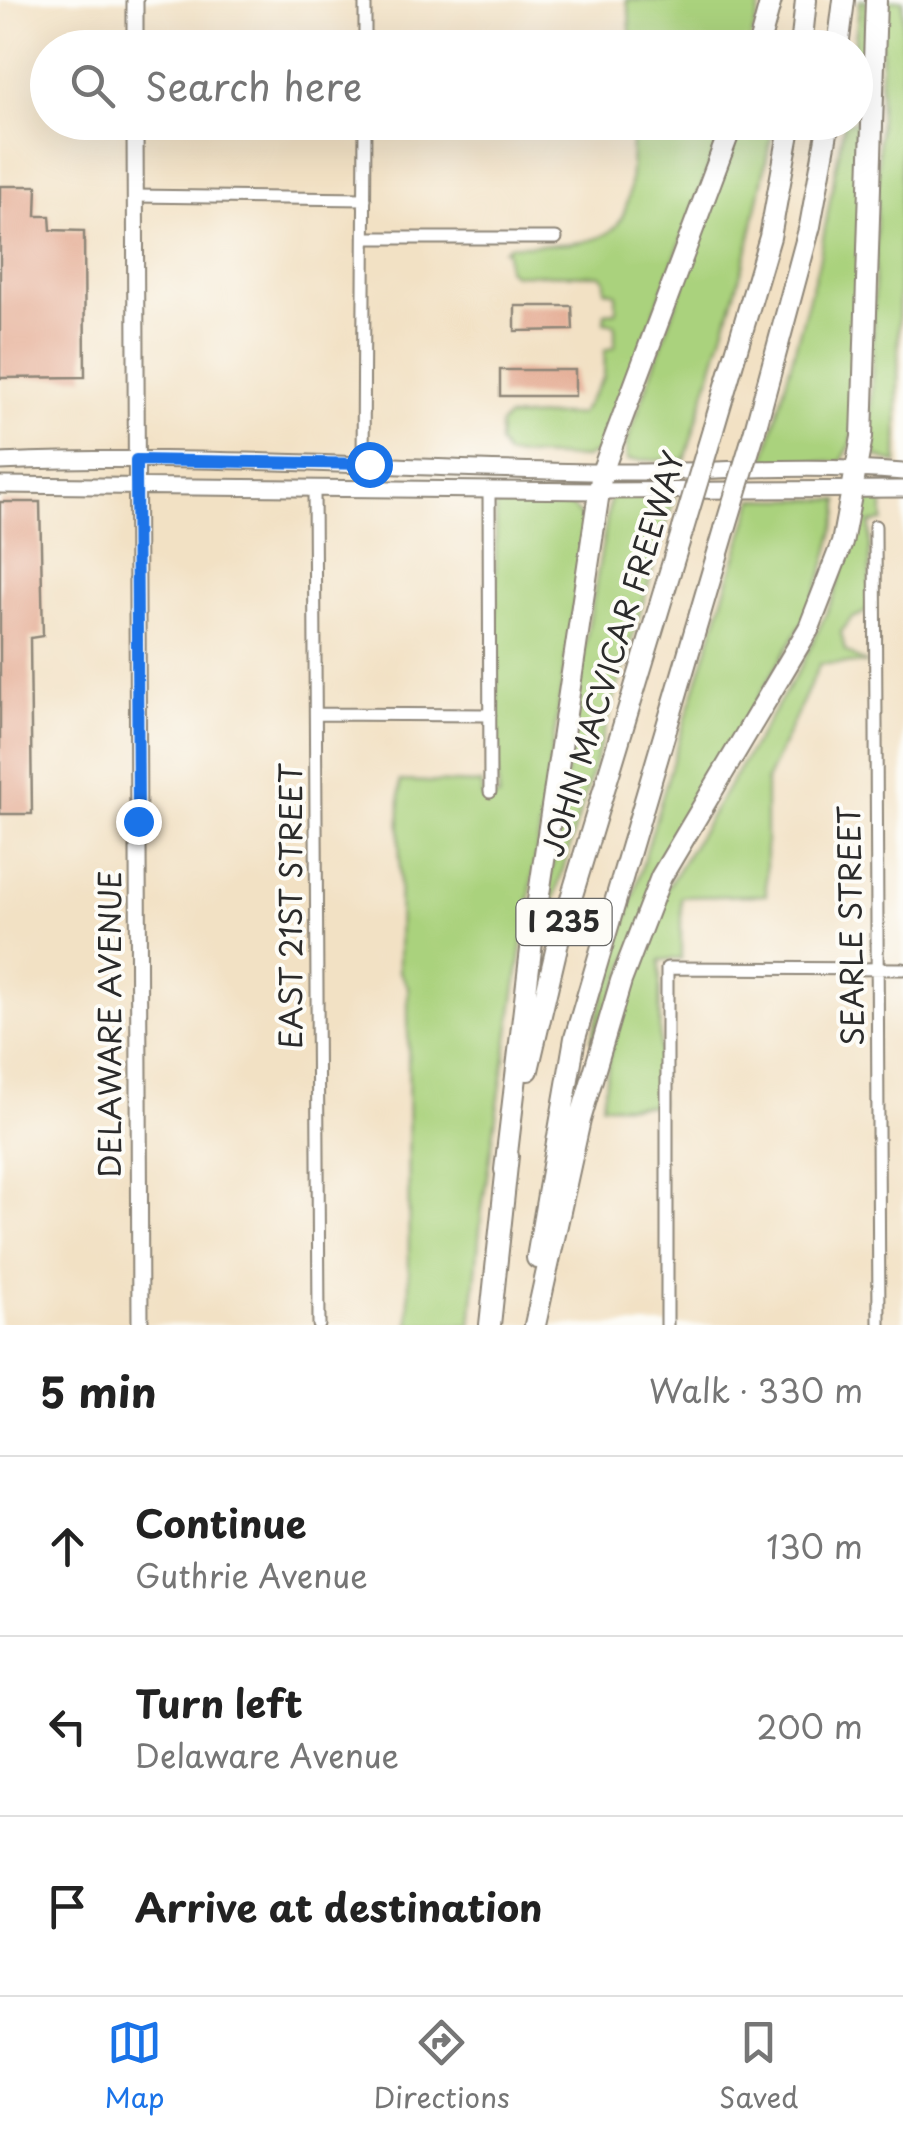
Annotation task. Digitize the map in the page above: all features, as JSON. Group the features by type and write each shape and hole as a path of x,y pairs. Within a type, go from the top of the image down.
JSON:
{"highway":[{"path":"763,30 771,0"},
{"path":"803,30 806,0"},
{"path":"840,30 844,0"},
{"path":"873,93 876,0"},
{"path":"505,1170 532,940 600,481 726,140"},
{"name":"JOHN MACVICAR FREEWAY","path":"490,1325 505,1170 559,938 770,237 788,140"},
{"name":"I 235","path":"533,1325 542,1219 575,1038 755,430 810,226 825,140"},
{"path":"533,1325 580,1120 621,981 661,877 809,628 842,543 862,436 872,140"}],"main road":[{"path":"135,0 135,30"},
{"name":"DELAWARE AVENUE","path":"135,140 140,1325"},
{"path":"0,462 363,464 600,481 852,491 903,489"},
{"path":"0,485 488,488 854,467 903,472"}],"street":[{"path":"365,0 365,30"},
{"path":"363,464 365,140"},
{"path":"135,196 365,199"},
{"path":"366,238 556,238"},
{"name":"EAST 21ST STREET","path":"314,488 319,1325"},
{"path":"488,488 490,792"},
{"name":"SEARLE STREET","path":"875,526 879,1325"},
{"path":"316,714 490,714"},
{"path":"667,1325 667,968 903,970"}],"green space":[{"path":"626,0 762,0 754,30 630,30"},
{"path":"860,0 867,0 866,30 856,30"},
{"path":"883,0 903,0 897,464 876,456 870,434"},
{"path":"632,140 719,140 604,449 585,458 506,455 499,443 500,424 507,418 580,414 604,377 605,350 615,347 615,324 604,322 605,313 616,312 616,293 605,290 601,275 514,274 507,269 504,250 510,245 578,242 600,237 614,228 624,213"},
{"path":"734,140 770,140 747,253 685,460 627,460 626,445"},
{"path":"841,140 862,140 852,443 841,462 764,462 819,261"},
{"path":"611,495 675,496 541,943 585,645"},
{"path":"502,497 562,501 580,515 586,528 482,1209 471,1325 409,1325 408,986 399,971 400,781 482,784 482,797 499,797 495,752 496,505"},
{"path":"883,497 883,521 870,523 870,602 866,612 851,619 841,632 845,651 866,663 820,664 766,781 766,895 681,897 681,959 660,960 659,1106 602,1105 611,1049 633,976 667,888 802,665 834,596 861,510 870,501"},
{"path":"754,499 839,500 823,572 807,615 688,817 594,1041 591,1040 675,753"}],"building":[{"path":"0,186 37,186 36,216 50,216 51,230 84,231 85,377 0,378"},
{"path":"515,306 572,306 573,330 515,331"},
{"path":"500,370 575,370 575,396 500,396"},
{"path":"0,502 40,502 43,636 30,638 32,814 0,814"}],"route":[{"path":"138,821 136,460 369,464"}]}
